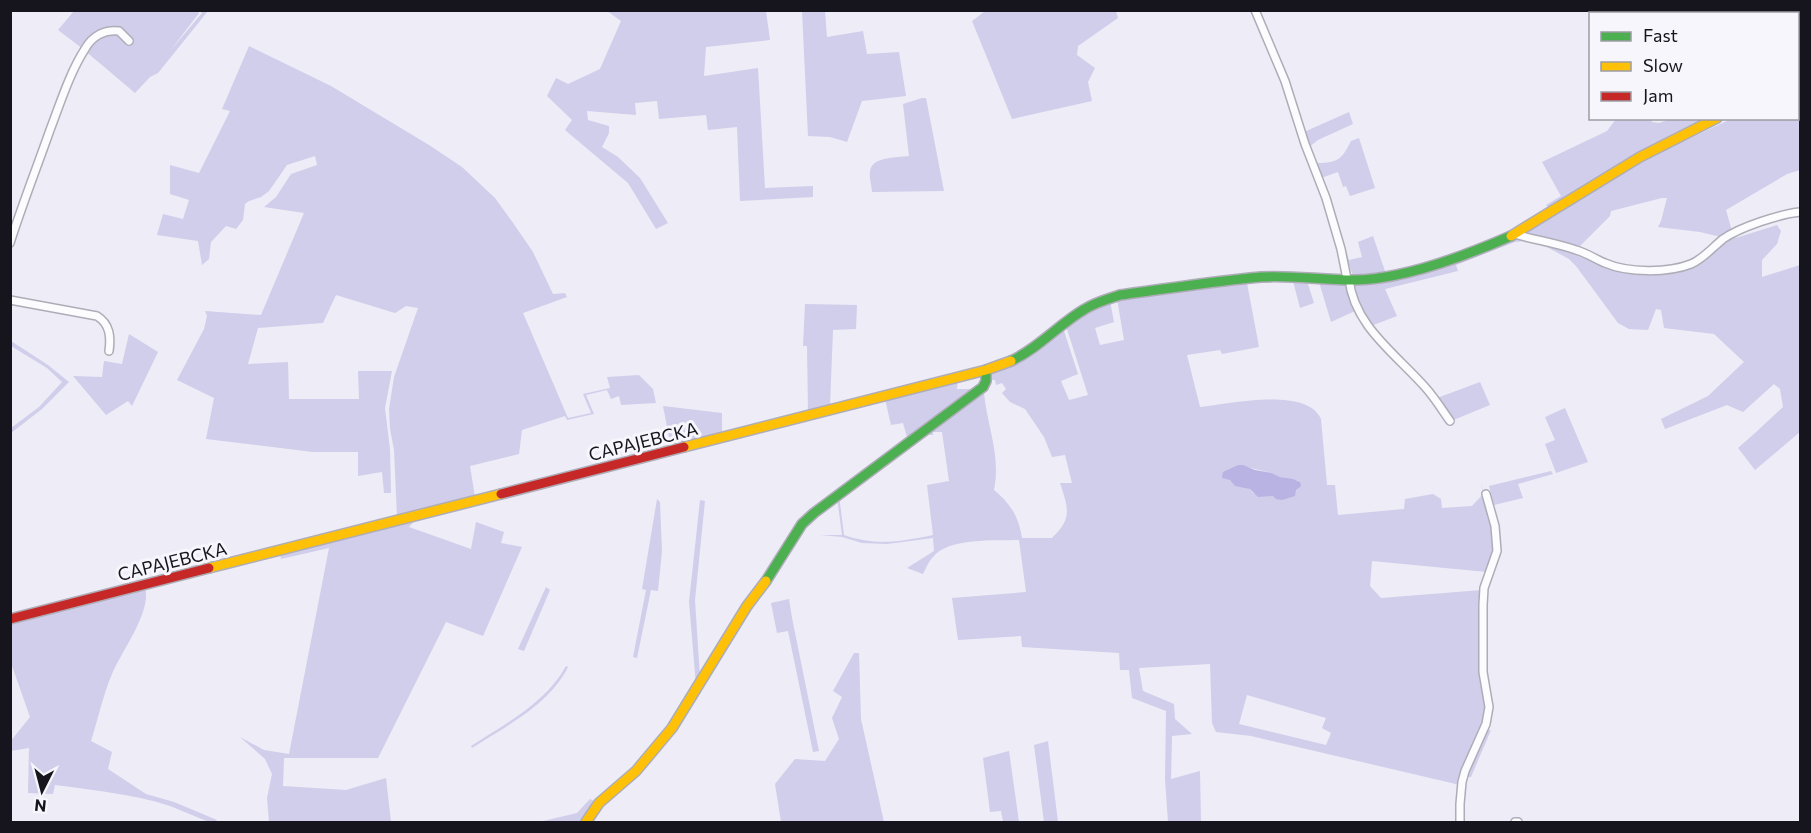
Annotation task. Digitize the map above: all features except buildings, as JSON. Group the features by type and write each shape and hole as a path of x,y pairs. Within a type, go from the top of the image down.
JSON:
{"main road":[{"name":"САРАЈЕВСКА","path":"10,619 986,370 1016,359 1037,346 1084,309 1120,295 1263,277 1348,279 1378,278 1406,273 1462,255 1514,234 1640,157 1714,120"},
{"path":"586,822 599,803 636,771 672,728 739,619 770,576 802,524 980,390 986,381 986,370"}],"street":[{"path":"1255,10 1285,81 1305,144 1326,198 1354,303 1384,345 1427,389 1450,421"},
{"path":"10,243 60,104 84,49 97,35 108,30 119,31 129,41"},
{"path":"1514,234 1579,250 1619,268 1665,270 1693,264 1725,238 1742,230 1786,214 1800,212"},
{"path":"10,300 97,316 102,319 109,330 109,351"},
{"path":"1460,822 1462,782 1486,724 1489,707 1483,672 1483,605 1484,588 1497,551 1496,532 1486,494"}],"shaded area":[{"path":"1589,10 1710,11 1709,12 1589,12"},
{"path":"74,11 196,11 199,13 170,51 202,13 200,11 208,11 158,73 150,77 135,93 58,30"},
{"path":"607,11 766,11 770,40 706,47 704,76 758,68 765,188 813,186 813,197 740,201 737,127 708,130 706,115 659,119 657,101 635,103 636,115 587,111 588,120 609,126 609,133 602,147 618,157 640,178 668,223 656,229 628,183 565,130 572,120 547,96 556,78 568,84 600,69 621,21"},
{"path":"802,11 825,11 827,37 863,31 867,54 899,52 906,96 862,101 847,142 830,137 808,136"},
{"path":"985,11 1116,11 1118,18 1078,46 1077,55 1095,68 1088,82 1092,101 1012,119 972,21"},
{"path":"249,46 331,86 429,145 462,167 495,198 533,252 553,294 565,293 567,297 523,313 568,418 591,413 583,394 610,388 607,377 639,375 653,389 656,403 621,405 619,396 611,399 607,390 586,395 594,414 567,420 565,416 522,430 519,454 470,466 475,497 397,517 394,450 389,409 394,377 418,308 406,306 395,313 336,295 323,323 258,328 248,364 288,362 289,399 359,399 358,371 392,371 385,408 390,449 391,493 384,493 382,472 358,476 358,452 313,452 206,439 214,398 177,380 204,329 207,316 205,311 261,315 304,213 264,207 276,197 291,174 317,165 315,156 287,165 269,191 245,204 243,220 236,229 226,226 211,242 209,259 202,265 198,241 157,235 163,214 183,219 189,200 170,194 170,165 199,173 230,111 222,109"},
{"path":"1799,86 1800,170 1787,174 1726,210 1732,231 1721,237 1658,227 1667,198 1662,198 1611,211 1610,216 1578,248 1527,235 1527,231 1656,154 1729,120 1799,120"},
{"path":"926,98 944,191 872,192 870,172 875,163 880,160 909,156 903,104"},
{"path":"1349,112 1353,124 1318,140 1309,147 1304,132"},
{"path":"1615,120 1651,120 1659,123 1668,120 1704,120 1647,149 1549,208 1546,205 1561,196 1542,162 1607,131"},
{"path":"1359,138 1375,188 1350,196 1346,186 1343,187 1338,172 1321,178 1314,163 1337,160 1351,141"},
{"path":"1777,225 1781,231 1777,244 1762,260 1762,277 1800,265 1800,432 1755,470 1738,448 1783,407 1780,389 1774,384 1743,412 1727,405 1665,429 1661,419 1708,396 1744,362 1714,334 1664,328 1661,310 1656,309 1648,330 1629,329 1618,323 1576,266 1569,259 1545,246 1524,241 1515,242 1456,265 1458,271 1385,289 1397,316 1371,326 1351,286 1354,283 1401,278 1430,270 1517,237 1560,247 1639,273 1678,273 1692,267 1725,240"},
{"path":"1373,236 1386,274 1353,276 1343,249 1345,248 1349,260 1362,257 1358,242"},
{"path":"1293,281 1307,281 1314,303 1300,308"},
{"path":"1319,282 1346,285 1355,311 1331,322"},
{"path":"1247,283 1259,347 1222,354 1220,350 1187,355 1200,407 1247,401 1284,400 1300,403 1313,409 1321,419 1327,485 1335,485 1338,515 1404,509 1405,499 1433,494 1441,499 1442,508 1472,506 1483,494 1481,482 1494,542 1494,551 1487,572 1372,561 1370,586 1381,598 1482,590 1480,666 1486,703 1485,731 1491,730 1471,777 1465,777 1460,785 1251,736 1216,732 1212,723 1210,664 1139,668 1143,691 1174,704 1175,719 1192,734 1172,736 1171,779 1200,771 1201,822 1168,822 1165,779 1166,711 1132,698 1129,670 1120,670 1119,653 1022,647 1021,636 958,640 952,598 1026,592 1019,540 973,541 950,546 933,557 923,574 907,568 934,551 933,538 887,544 862,543 842,537 821,535 842,535 837,497 839,495 844,535 867,541 888,542 933,535 927,485 949,481 942,432 933,432 933,435 922,434 976,396 984,393 995,453 994,490 1013,511 1019,523 1022,538 1052,538 1059,531 1067,512 1060,483 1072,483 1065,455 1052,457 1044,437 1025,409 1010,402 1002,393 1006,389 1002,383 996,385 995,380 990,380 991,372 1063,328 1078,374 1061,381 1069,400 1088,395 1066,326 1110,301 1114,322 1095,328 1100,345 1124,340 1117,299","holes":["1238,465 1299,481 1296,490 1274,496 1253,493 1250,489 1230,480 1229,470","1247,695 1326,718 1322,728 1331,733 1326,745 1239,724"]},
{"path":"805,304 857,305 856,329 833,330 830,406 808,411 807,346 803,346"},
{"path":"129,334 158,352 132,406 128,401 106,415 73,376 102,377 104,361 122,364"},
{"path":"11,341 69,382 42,409 11,433 11,428 39,407 62,382 47,368 11,346"},
{"path":"958,380 957,389 972,389 972,394 908,440 903,423 891,425 885,399"},
{"path":"1480,382 1490,405 1451,421 1437,398"},
{"path":"663,406 722,413 722,433 671,447"},
{"path":"1565,408 1588,462 1556,473 1545,444 1555,440 1545,417"},
{"path":"1238,465 1293,479 1300,482 1301,486 1296,490 1295,496 1282,500 1273,496 1258,497 1250,489 1235,486 1230,480 1222,478 1223,472"},
{"path":"1551,471 1553,474 1518,484 1523,498 1494,505 1489,486"},
{"path":"657,499 660,502 662,551 658,591 651,590 637,658 633,657 646,590 642,589"},
{"path":"700,500 705,501 695,600 700,678 696,685 689,602"},
{"path":"417,518 409,527 471,549 476,522 504,532 501,543 522,547 483,636 446,622 378,758 284,758 283,786 346,790 386,778 391,822 269,822 267,798 272,774 265,759 240,737 264,750 289,754 329,548 281,559 280,554"},
{"path":"546,587 550,590 524,651 518,649"},
{"path":"145,588 146,597 140,620 109,682 91,741 112,752 108,769 146,794 174,802 217,820 215,822 209,822 170,806 142,798 113,793 55,785 53,794 28,793 29,748 11,751 10,742 30,717 11,663 11,622"},
{"path":"789,599 819,751 813,752 788,631 777,633 771,603"},
{"path":"854,653 859,653 861,719 884,822 781,822 775,784 795,759 825,761 839,739 832,718 842,697 833,691"},
{"path":"566,666 568,667 560,680 538,704 472,748 471,746 536,702 558,679"},
{"path":"1048,741 1058,822 1044,822 1034,745"},
{"path":"1009,751 1019,822 1003,822 1001,811 990,812 983,758"},
{"path":"590,799 600,804 591,816 592,822 539,822 577,813"}],"traffic: fast":[{"path":"1011,361 1031,350 1085,309 1120,295 1261,277 1353,280 1392,276 1454,259 1511,236"},
{"path":"766,581 802,524 983,387 986,381 986,370"}],"traffic: slow":[{"path":"1511,236 1640,157 1713,120"},
{"path":"684,447 986,370 1011,361"},
{"path":"209,568 501,494"},
{"path":"586,822 599,803 636,771 672,728 747,606 766,581"}],"traffic: jam":[{"path":"501,494 684,447"},
{"path":"10,619 209,568"}]}
